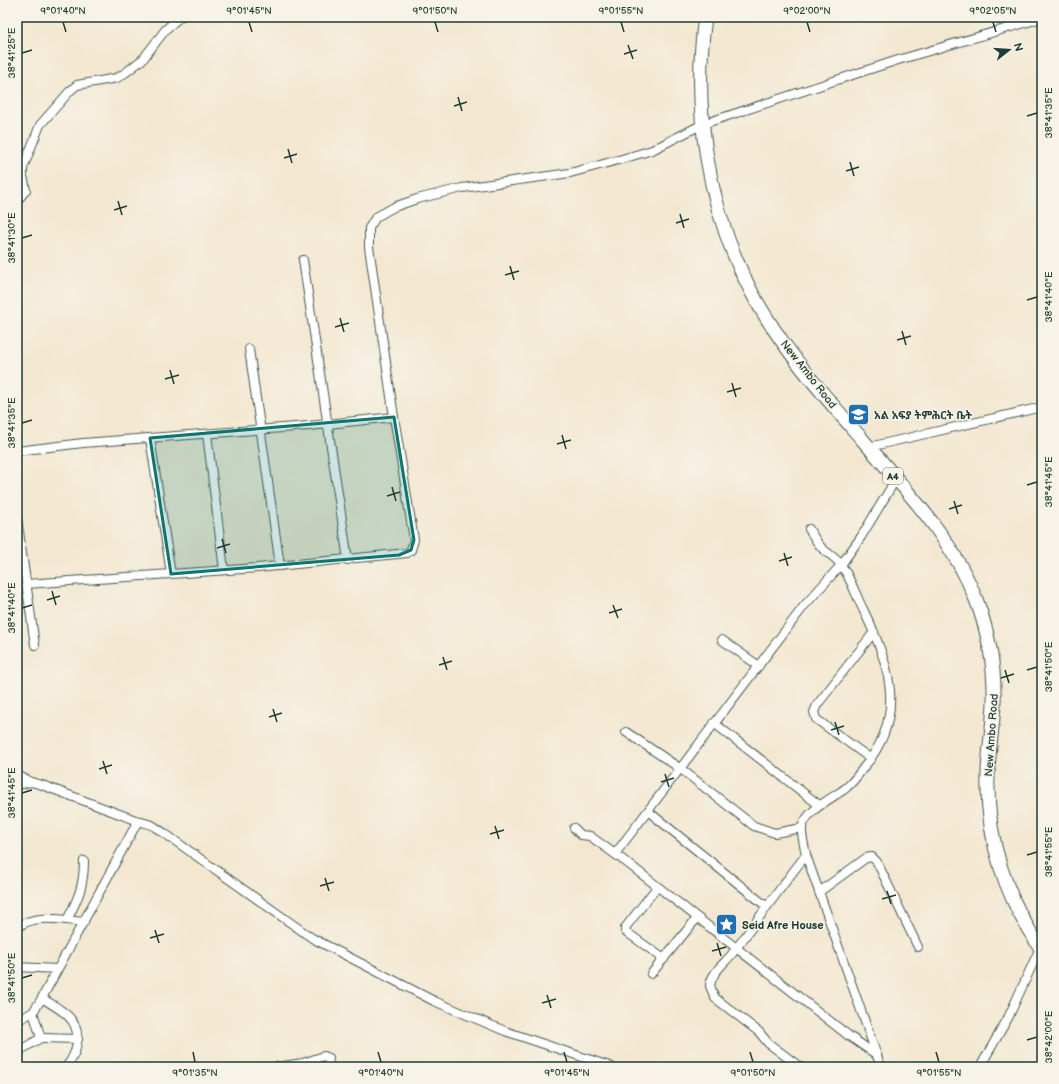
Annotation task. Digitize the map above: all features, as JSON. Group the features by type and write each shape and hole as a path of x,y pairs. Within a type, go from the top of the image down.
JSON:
{"main road":[{"name":"New Ambo Road","path":"705,17 700,75 703,124 709,170 715,198 732,247 753,294 788,350 920,507 952,550 965,573 983,620 994,675 994,703 988,773 988,799 994,848 1002,876 1013,901 1041,949"}],"street":[{"path":"17,201 26,190 23,176 24,168 45,118 77,85 117,78 143,59 166,29 180,17"},
{"path":"26,584 348,560 399,555 411,550 414,540 369,247 369,228 376,217 394,207 417,199 462,188 570,172 622,159 652,150 703,124 898,60 1042,18"},
{"path":"304,260 348,560"},
{"path":"249,349 280,566"},
{"path":"869,447 1042,409"},
{"path":"17,451 83,443 260,430 394,417"},
{"path":"206,434 224,570"},
{"path":"150,438 172,574"},
{"path":"615,854 649,812 804,606 841,565 861,537 896,479"},
{"path":"17,518 35,645"},
{"path":"809,529 821,548 841,565 874,632 888,669 890,683 891,706 881,744 871,760 847,787 819,805 802,828 806,855 881,1067"},
{"path":"871,760 816,719 814,712 817,705 874,632"},
{"path":"722,640 759,666"},
{"path":"714,724 819,805"},
{"path":"626,732 681,769 754,826 775,833 802,828"},
{"path":"17,775 31,782 152,825 312,938 434,1001 505,1031 611,1067"},
{"path":"17,785 31,782"},
{"path":"649,812 766,906"},
{"path":"17,1021 33,1012 42,998 138,821"},
{"path":"574,828 581,835 590,836 615,854 849,1036 877,1055"},
{"path":"800,1067 768,1043 759,1032 712,994 710,986 712,978 806,855"},
{"path":"819,892 866,858 872,857 877,862 918,947"},
{"path":"67,920 79,896 84,879 84,861"},
{"path":"657,887 625,928 625,931 664,959"},
{"path":"651,974 698,918"},
{"path":"17,928 20,925 38,920 67,920 84,922"},
{"path":"980,1067 1008,1018 1041,949"},
{"path":"17,968 57,970"},
{"path":"42,998 68,1016 75,1025 78,1039 74,1057 66,1067"},
{"path":"33,1012 41,1038"},
{"path":"17,1052 41,1038 78,1039"},
{"path":"276,1067 303,1063 324,1056 329,1058 328,1067"}],"highlighted area":[{"path":"394,417 414,540 411,550 399,555 171,574 150,438"}],"place":[{"name":"አል አፍያ ትምሕርት ቤት","path":"858,415"},
{"name":"Seid Afre House","path":"727,925"}]}
